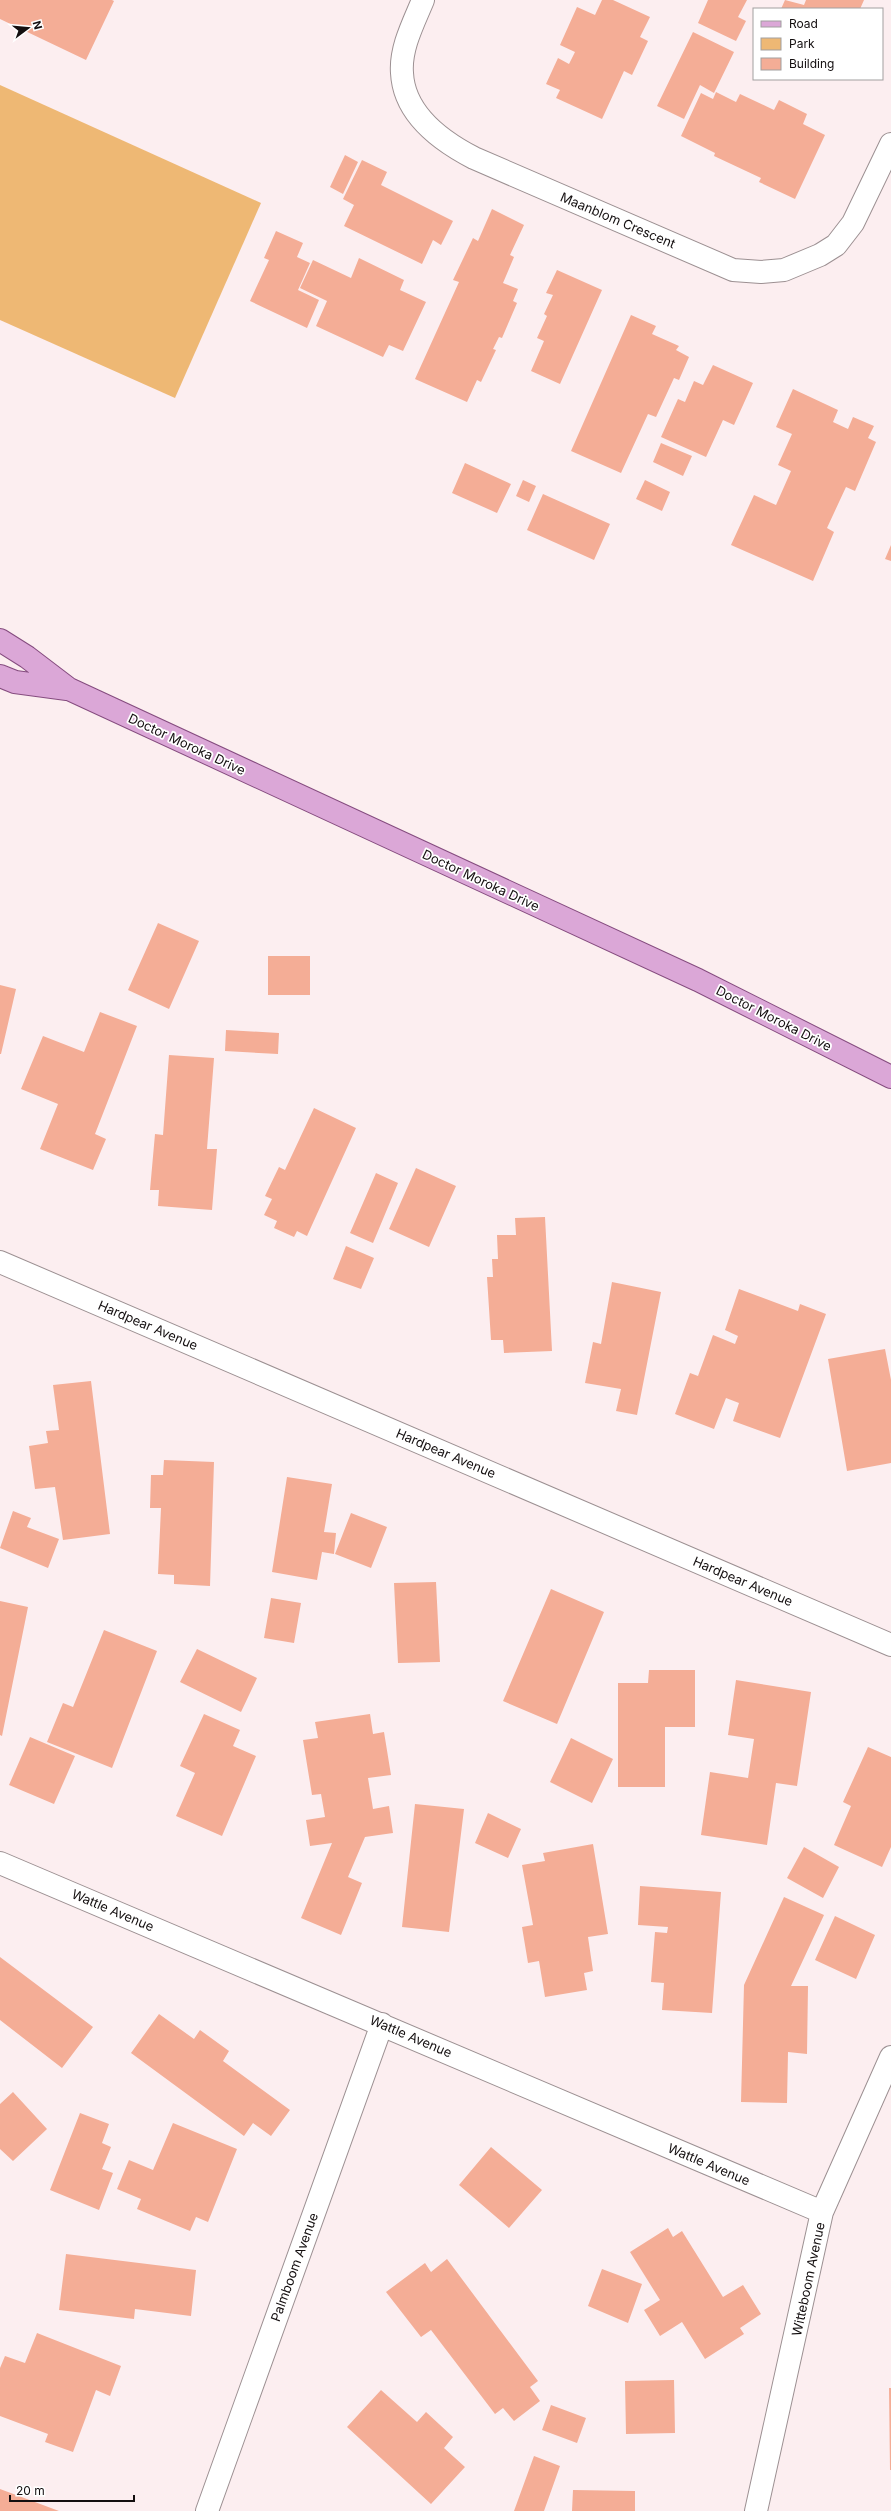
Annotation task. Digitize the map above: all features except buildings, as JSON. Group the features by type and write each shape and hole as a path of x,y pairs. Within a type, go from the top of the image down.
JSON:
{"main road":[{"name":"Doctor Moroka Drive","path":"0,640 27,657 69,690 698,980 891,1077"},
{"name":"Doctor Moroka Drive","path":"0,676 15,682 69,690"}],"street":[{"name":"Maanblom Crescent","path":"423,0 405,47 402,73 409,100 427,126 450,145 474,158 733,270 784,270 820,255 836,245 853,223 891,144"},
{"name":"Hardpear Avenue","path":"0,1262 891,1645"},
{"name":"Wattle Avenue","path":"0,1863 822,2212"},
{"name":"Palmboom Avenue","path":"207,2511 382,2024"},
{"name":"Witteboom Avenue","path":"756,2511 822,2212 891,2057"}],"green space":[{"path":"0,85 261,203 175,398 0,320"}]}
